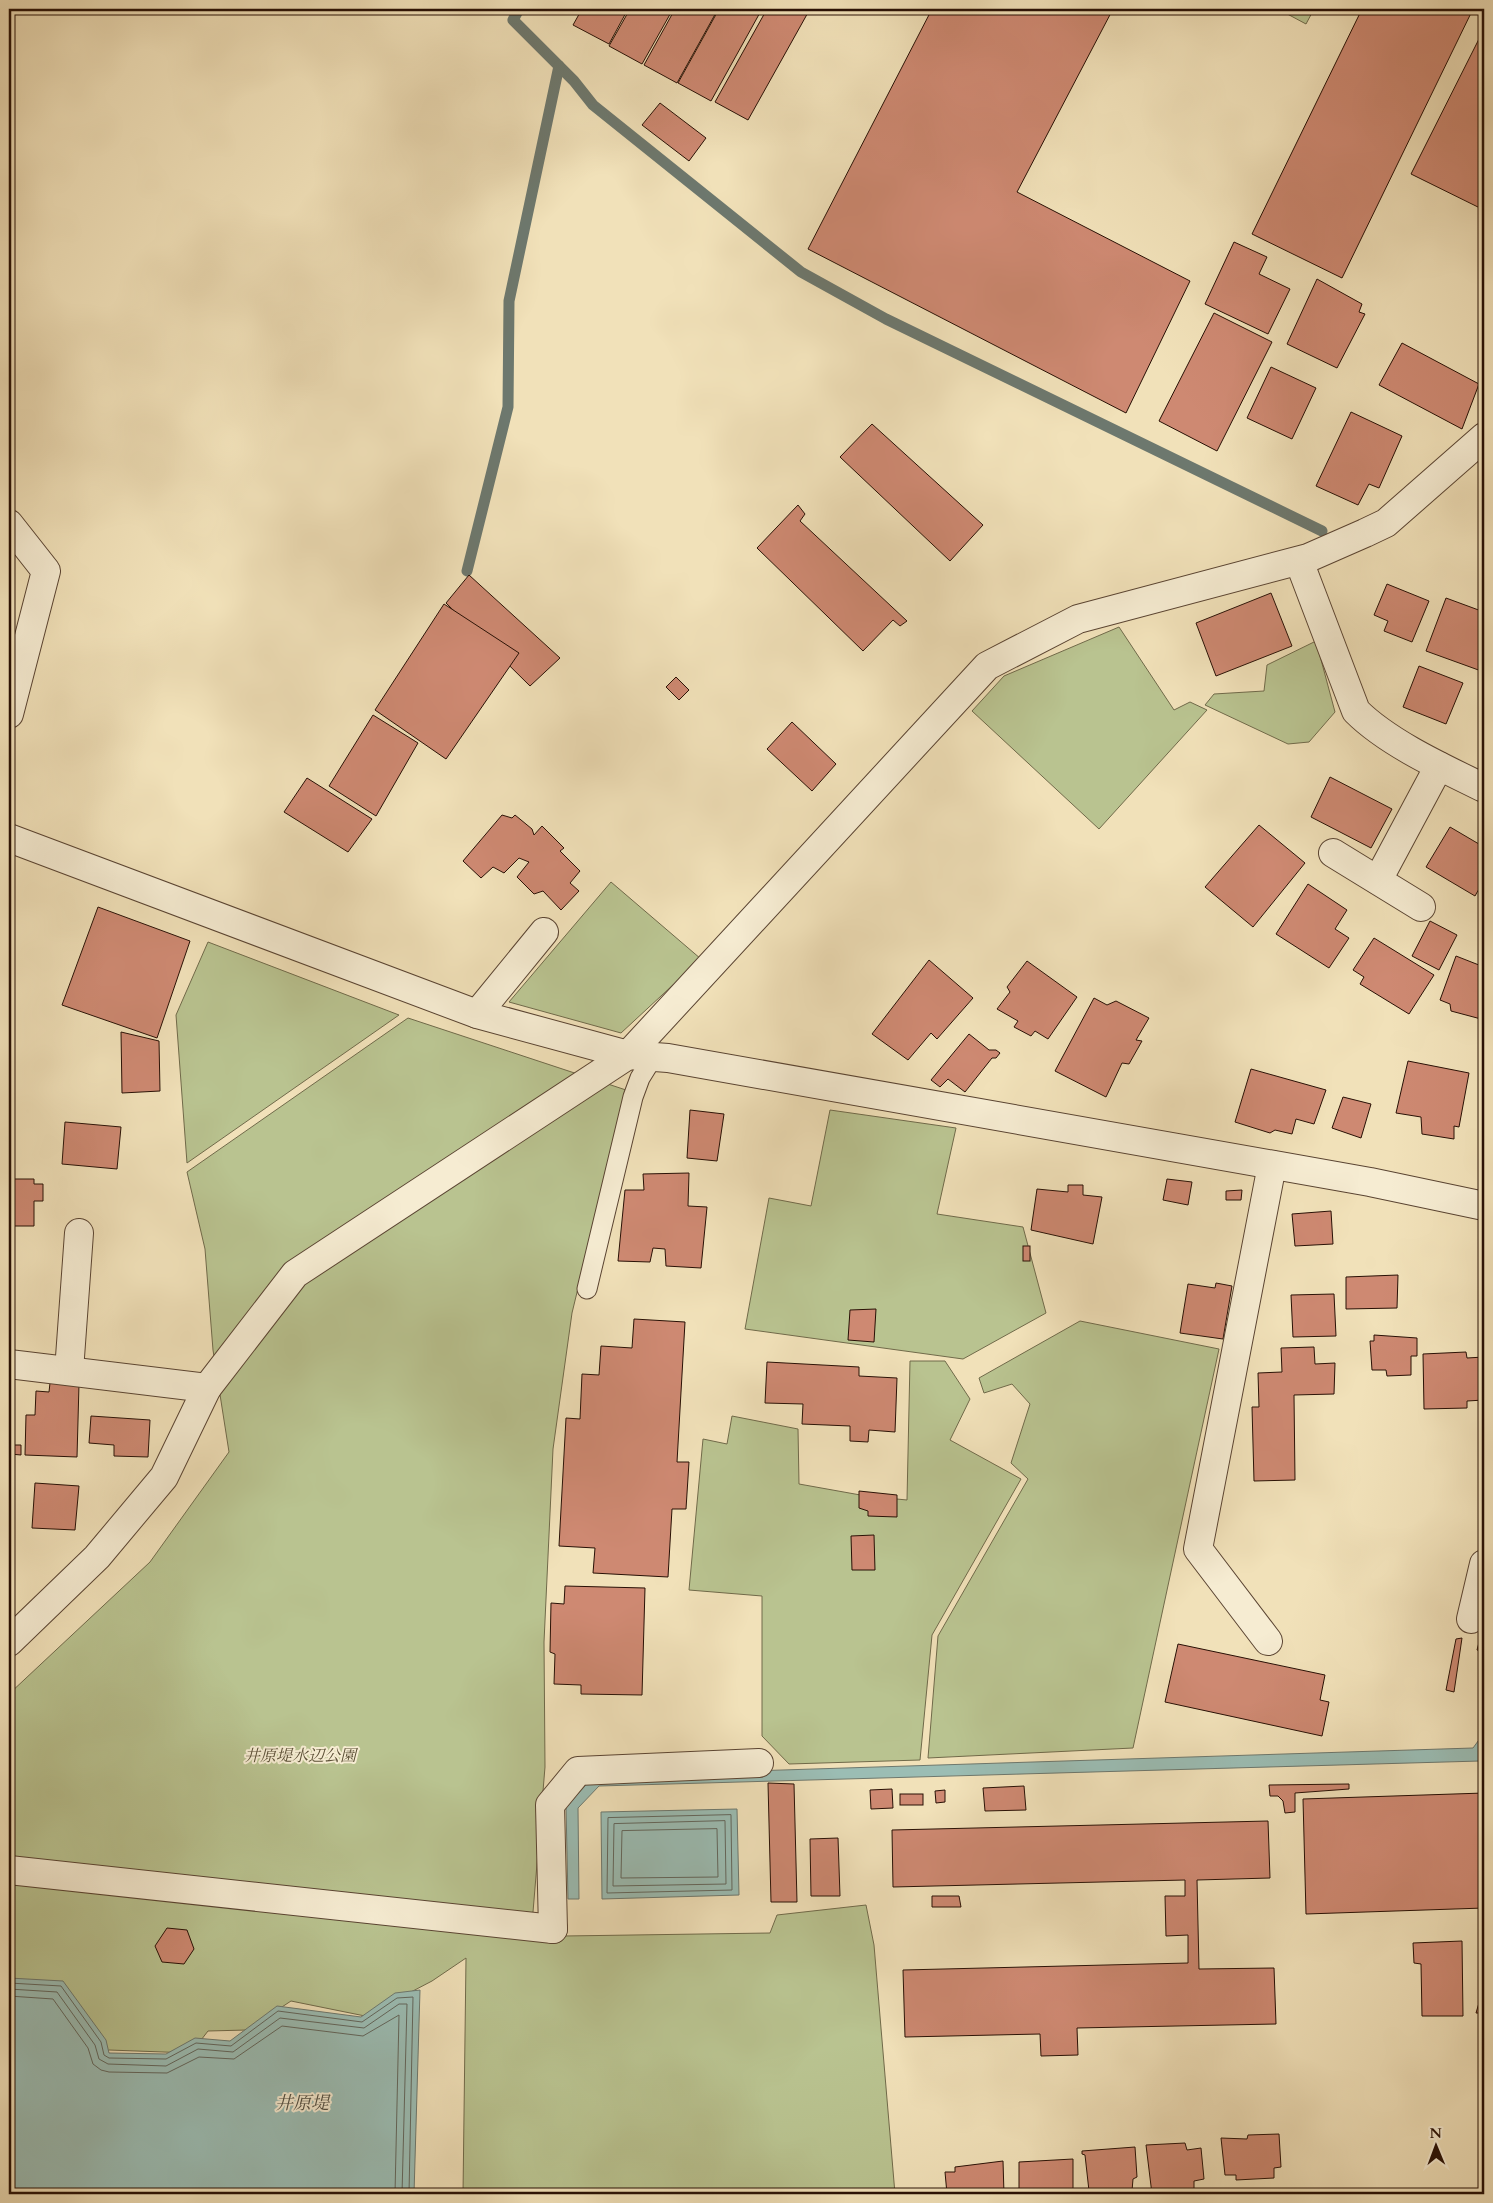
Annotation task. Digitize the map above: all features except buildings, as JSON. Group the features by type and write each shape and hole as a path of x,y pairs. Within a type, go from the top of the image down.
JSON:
{"street":[{"path":"9,1642 97,1556 164,1477 207,1388 295,1274 641,1056 987,666 1078,619 1299,561 1386,523 1484,437"},
{"path":"9,524 46,571 9,714"},
{"path":"1299,561 1356,711 1367,722 1439,766 1482,780"},
{"path":"1378,880 1439,766"},
{"path":"9,838 477,1014 641,1056 1370,1182 1484,1206"},
{"path":"1333,853 1421,907"},
{"path":"477,1014 544,932"},
{"path":"1268,1641 1198,1549 1272,1165"},
{"path":"69,1371 79,1233"},
{"path":"9,1364 207,1388"},
{"path":"1471,1619 1484,1564"},
{"path":"9,1870 553,1929 550,1805 578,1770 759,1762"}],"lane":[{"path":"587,1289 632,1097 640,1078 641,1056"}],"green space":[{"path":"1278,9 1314,9 1306,24"},
{"path":"1119,627 1174,710 1190,702 1207,710 1099,829 972,711 1004,676"},
{"path":"1316,641 1335,712 1309,742 1288,744 1205,705 1214,694 1264,691 1267,665"},
{"path":"611,882 701,959 621,1033 509,1002"},
{"path":"208,942 399,1015 187,1163 176,1015"},
{"name":"井原堤水辺公園","path":"408,1018 626,1090 572,1313 553,1449 544,1642 545,1767 533,1912 497,1937 770,1933 777,1915 866,1905 874,1945 895,2194 463,2194 466,1958 432,1981 365,2016 291,2001 247,2030 208,2031 191,2053 109,2050 58,2086 9,2081 9,1694 150,1562 229,1452 213,1350 205,1249 187,1172"},
{"path":"830,1110 956,1128 937,1214 1023,1227 1046,1313 963,1359 745,1329 769,1198 811,1206"},
{"path":"1080,1321 1219,1349 1133,1748 928,1758 938,1636 1028,1479 1011,1463 1030,1404 1012,1384 984,1393 979,1378"},
{"path":"910,1361 945,1361 970,1399 950,1440 1021,1479 932,1635 920,1760 789,1764 762,1736 762,1596 689,1590 703,1439 727,1444 732,1416 798,1429 799,1484 866,1496 907,1500"}],"water":[{"path":"1484,1733 1484,1756 1480,1761 599,1786 578,1808 579,1899 568,1899 566,1807 594,1776 1473,1748"},
{"path":"737,1809 739,1895 602,1899 601,1812"},
{"name":"井原堤","path":"9,1978 63,1981 106,2040 109,2053 166,2054 195,2038 230,2041 277,2006 361,2017 395,1993 420,1990 414,2194 9,2194"}],"waterway":[{"path":"519,9 513,20 574,81 593,105 801,272 886,319 1322,531"},
{"path":"467,571 508,407 509,301 559,66"}]}
